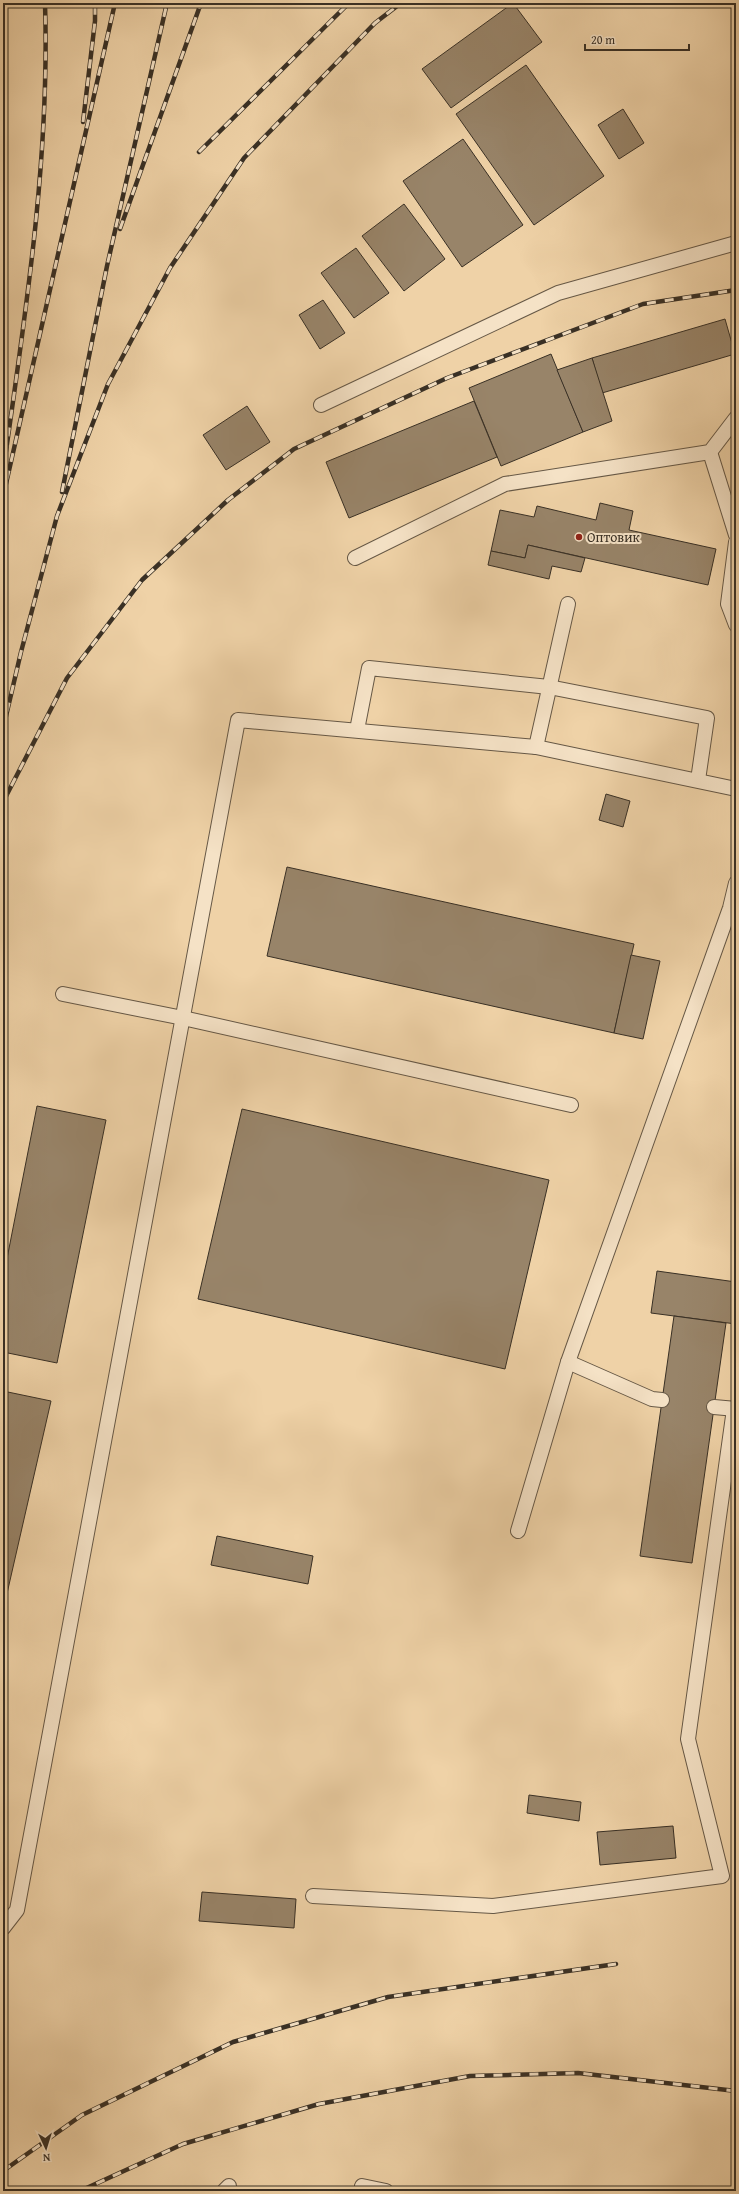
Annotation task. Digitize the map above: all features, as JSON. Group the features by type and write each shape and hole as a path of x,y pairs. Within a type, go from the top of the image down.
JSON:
{"lane":[{"path":"321,405 558,293 736,243"},
{"path":"355,558 505,484 710,452 736,418"},
{"path":"710,452 736,535"},
{"path":"736,542 728,604 736,625"},
{"path":"536,747 568,604"},
{"path":"357,730 369,668 549,687 707,718 698,780"},
{"path":"3,1928 17,1910 238,720 536,747 736,789"},
{"path":"518,1531 568,1362 730,908 736,883"},
{"path":"63,994 183,1018 571,1105"},
{"path":"568,1362 652,1399 662,1400"},
{"path":"313,1896 493,1906 722,1876 688,1739 735,1409 714,1407"},
{"path":"362,2186 386,2191"}],"building":[{"path":"513,3 542,42 451,108 422,69"},
{"path":"526,65 604,176 534,225 456,114"},
{"path":"623,109 644,143 619,159 598,125"},
{"path":"463,139 523,225 462,267 403,181"},
{"path":"404,204 445,259 404,291 362,236"},
{"path":"356,248 389,293 354,318 321,273"},
{"path":"323,300 345,333 320,349 299,315"},
{"path":"725,319 735,354 602,393 592,358"},
{"path":"551,354 583,432 501,466 469,388"},
{"path":"592,358 612,421 583,432 557,370"},
{"path":"474,401 497,457 349,518 326,462"},
{"path":"247,406 270,442 226,470 203,435"},
{"name":"Оптовик","path":"600,503 633,511 629,530 716,549 708,585 528,545 525,558 491,551 500,510 534,517 537,506 596,520"},
{"path":"528,545 585,558 581,572 552,566 549,579 488,565 491,551 525,558"},
{"path":"606,794 630,801 623,827 599,820"},
{"path":"287,867 634,944 614,1033 267,956"},
{"path":"631,955 660,961 643,1039 614,1033"},
{"path":"37,1106 106,1120 57,1363 3,1352 3,1279"},
{"path":"242,1109 549,1180 505,1369 198,1299"},
{"path":"657,1271 736,1282 736,1324 651,1313"},
{"path":"674,1316 726,1323 692,1563 640,1556"},
{"path":"3,1391 51,1401 3,1611"},
{"path":"217,1536 313,1556 308,1584 211,1565"},
{"path":"529,1795 581,1802 579,1821 527,1813"},
{"path":"673,1826 676,1858 600,1865 597,1832"},
{"path":"202,1892 296,1899 294,1928 199,1921"}],"railway":[{"path":"3,472 20,355 40,179 46,62 45,3"},
{"path":"83,122 95,21 95,3"},
{"path":"3,497 115,3"},
{"path":"62,492 107,266 167,3"},
{"path":"120,229 201,3"},
{"path":"199,152 349,3"},
{"path":"3,729 21,652 57,516 108,384 170,268 244,158 375,23 401,3"},
{"path":"3,802 67,678 142,580 228,500 294,449 447,378 643,304 736,290"},
{"path":"3,2171 82,2115 233,2042 388,1997 616,1964"},
{"path":"80,2191 183,2144 319,2104 470,2076 578,2073 736,2091"}],"place":[{"name":"Оптовик","path":"579,537"}]}
